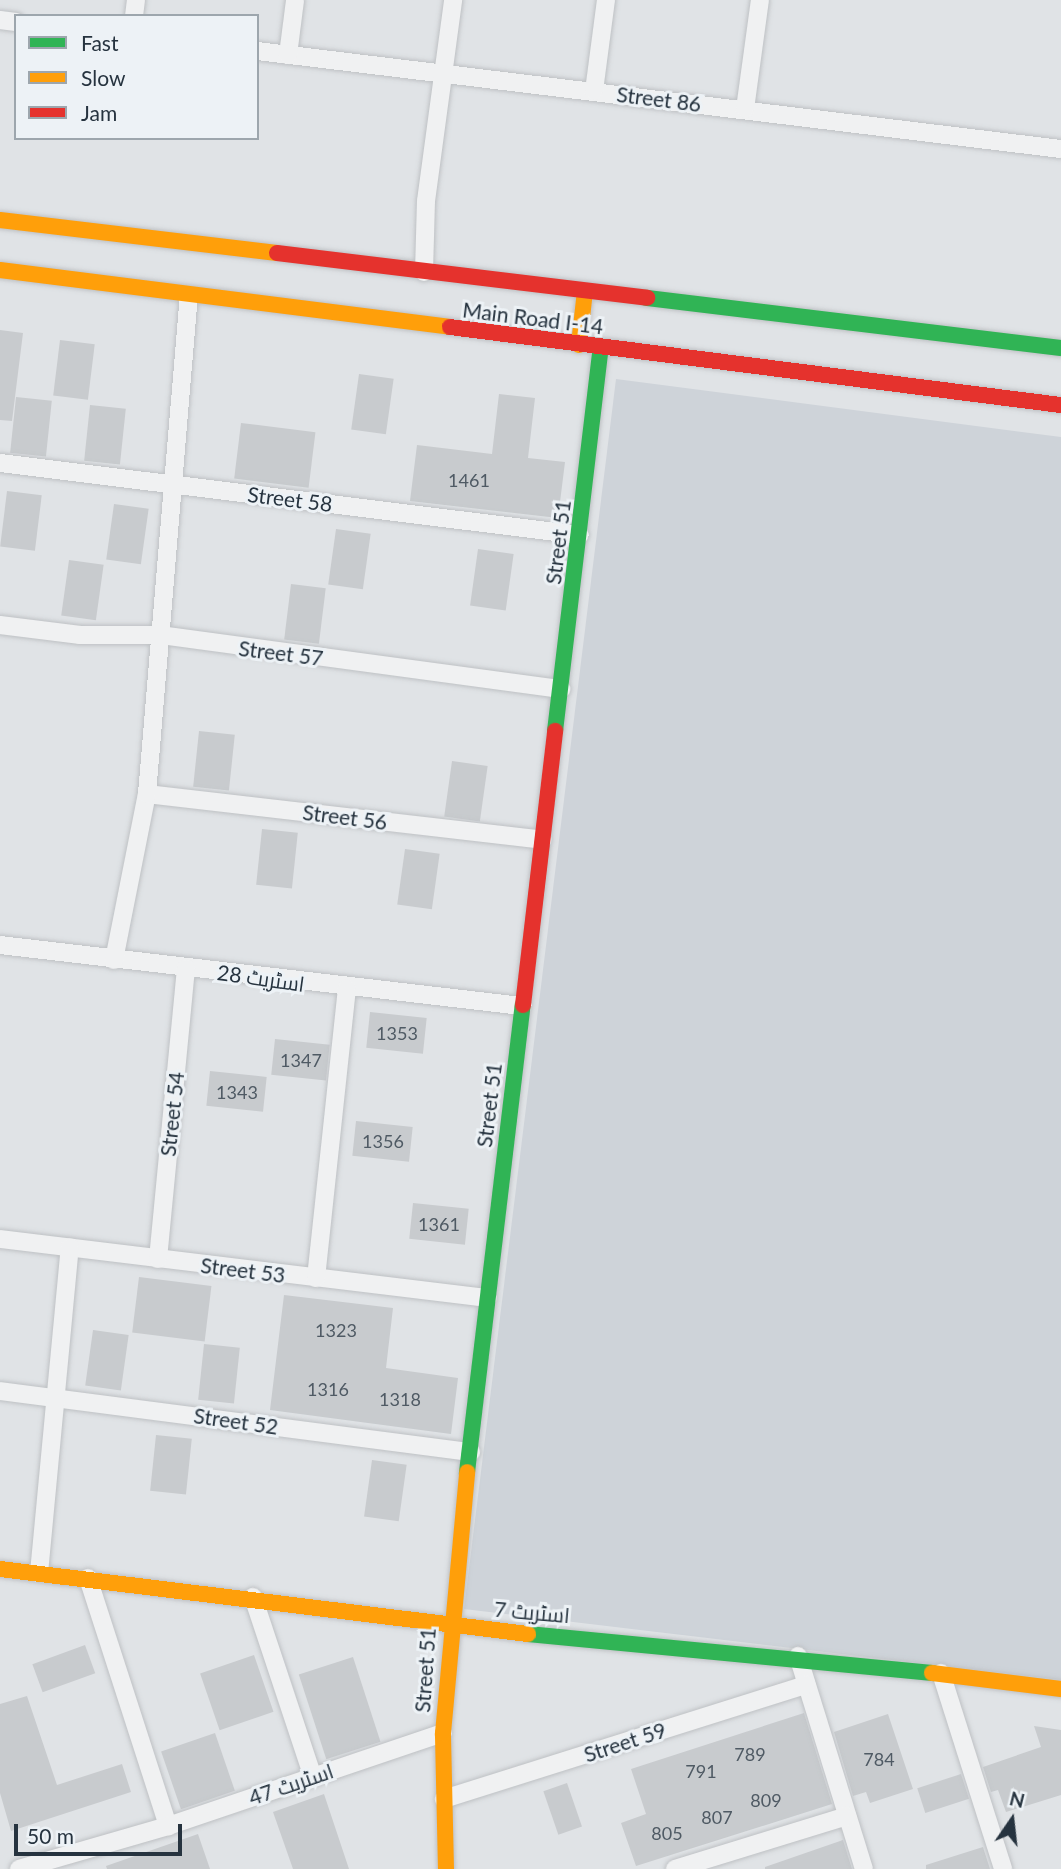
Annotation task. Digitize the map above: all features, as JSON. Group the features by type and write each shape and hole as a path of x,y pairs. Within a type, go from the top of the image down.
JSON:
{"street":[{"path":"288,55 295,0"},
{"path":"424,272 426,201 453,0"},
{"path":"594,91 606,0"},
{"path":"745,109 760,0"},
{"name":"Street 86","path":"259,51 1061,149"},
{"name":"Main Road I-14","path":"0,220 1061,348"},
{"name":"Main Road I-14","path":"0,270 189,298 1061,405"},
{"path":"579,345 585,291"},
{"path":"114,960 147,794 189,298"},
{"name":"Street 51","path":"446,1869 443,1733 449,1626 601,348"},
{"name":"Street 58","path":"0,463 580,535"},
{"name":"Street 57","path":"0,625 80,635 161,635 561,689"},
{"name":"Street 56","path":"147,794 542,840"},
{"name":"اسٹریٹ 28","path":"0,945 347,989 522,1006"},
{"name":"Street 54","path":"158,1259 186,968"},
{"path":"316,1278 347,989"},
{"name":"Street 53","path":"0,1239 487,1298"},
{"path":"39,1573 70,1248"},
{"name":"Street 52","path":"0,1391 471,1452"},
{"name":"اسٹریٹ 7","path":"0,1569 253,1597 449,1626 797,1656 1061,1689"},
{"path":"88,1578 169,1825"},
{"path":"253,1597 313,1777"},
{"path":"797,1656 864,1869"},
{"path":"941,1673 1003,1869"},
{"name":"Street 59","path":"444,1799 806,1685"},
{"name":"اسٹریٹ 47","path":"19,1869 169,1825 443,1733"},
{"path":"675,1869 847,1816"}],"shaded area":[{"path":"616,379 1061,437 1061,1680 464,1609"}],"building":[{"path":"0,330 23,333 12,421 0,420"},
{"path":"60,340 95,344 88,400 53,396"},
{"path":"359,374 394,379 386,434 351,429"},
{"path":"499,394 535,398 528,458 565,462 558,518 410,501 417,445 492,454"},
{"path":"16,397 52,401 46,456 10,453"},
{"path":"90,405 126,409 120,464 84,461"},
{"path":"241,423 315,432 309,488 234,479"},
{"path":"7,491 42,495 35,551 0,547"},
{"path":"114,504 149,509 141,564 106,559"},
{"path":"336,529 371,534 363,589 328,584"},
{"path":"478,549 514,554 506,610 470,605"},
{"path":"69,560 104,565 96,620 61,615"},
{"path":"291,584 326,588 319,644 284,640"},
{"path":"199,731 235,735 229,790 193,787"},
{"path":"452,761 488,766 480,821 444,816"},
{"path":"262,829 298,833 292,888 256,885"},
{"path":"405,849 440,854 432,909 397,904"},
{"path":"370,1012 427,1018 423,1054 366,1048"},
{"path":"275,1039 330,1045 326,1081 271,1075"},
{"path":"210,1071 267,1077 263,1112 206,1106"},
{"path":"356,1121 413,1127 409,1162 352,1156"},
{"path":"413,1203 469,1209 465,1245 409,1239"},
{"path":"139,1277 211,1286 205,1341 132,1333"},
{"path":"284,1295 393,1308 386,1368 458,1378 451,1434 270,1410"},
{"path":"93,1330 129,1335 121,1390 85,1385"},
{"path":"204,1344 240,1348 234,1403 198,1400"},
{"path":"156,1435 192,1439 186,1494 150,1491"},
{"path":"372,1460 407,1465 399,1521 364,1516"},
{"path":"85,1645 95,1673 43,1692 32,1664"},
{"path":"254,1655 274,1712 220,1730 200,1674"},
{"path":"353,1657 381,1742 326,1759 299,1675"},
{"path":"27,1696 57,1785 122,1764 131,1792 11,1831 0,1793 0,1704"},
{"path":"804,1713 832,1804 636,1866 621,1823 646,1814 631,1769"},
{"path":"888,1714 913,1789 870,1803 866,1792 853,1796 834,1732"},
{"path":"1034,1726 1061,1730 1061,1795 1006,1812 998,1790 991,1792 983,1767 1041,1747"},
{"path":"215,1733 235,1791 181,1809 161,1752"},
{"path":"961,1774 969,1799 925,1813 917,1788"},
{"path":"567,1783 582,1826 558,1835 543,1791"},
{"path":"324,1794 349,1869 293,1869 273,1812"},
{"path":"198,1834 210,1869 107,1869 106,1866"},
{"path":"843,1840 852,1869 765,1869 765,1867"},
{"path":"983,1847 990,1869 926,1869 926,1865"}],"traffic: fast":[{"path":"647,298 1061,348"},
{"path":"555,731 601,348"},
{"path":"467,1472 523,1005"},
{"path":"528,1634 932,1673"}],"traffic: slow":[{"path":"0,220 277,253"},
{"path":"0,270 450,327"},
{"path":"579,345 585,291"},
{"path":"446,1869 443,1733 467,1472"},
{"path":"0,1569 528,1634"},
{"path":"932,1673 1061,1689"}],"traffic: jam":[{"path":"277,253 647,298"},
{"path":"450,327 1061,405"},
{"path":"523,1005 555,731"}]}
